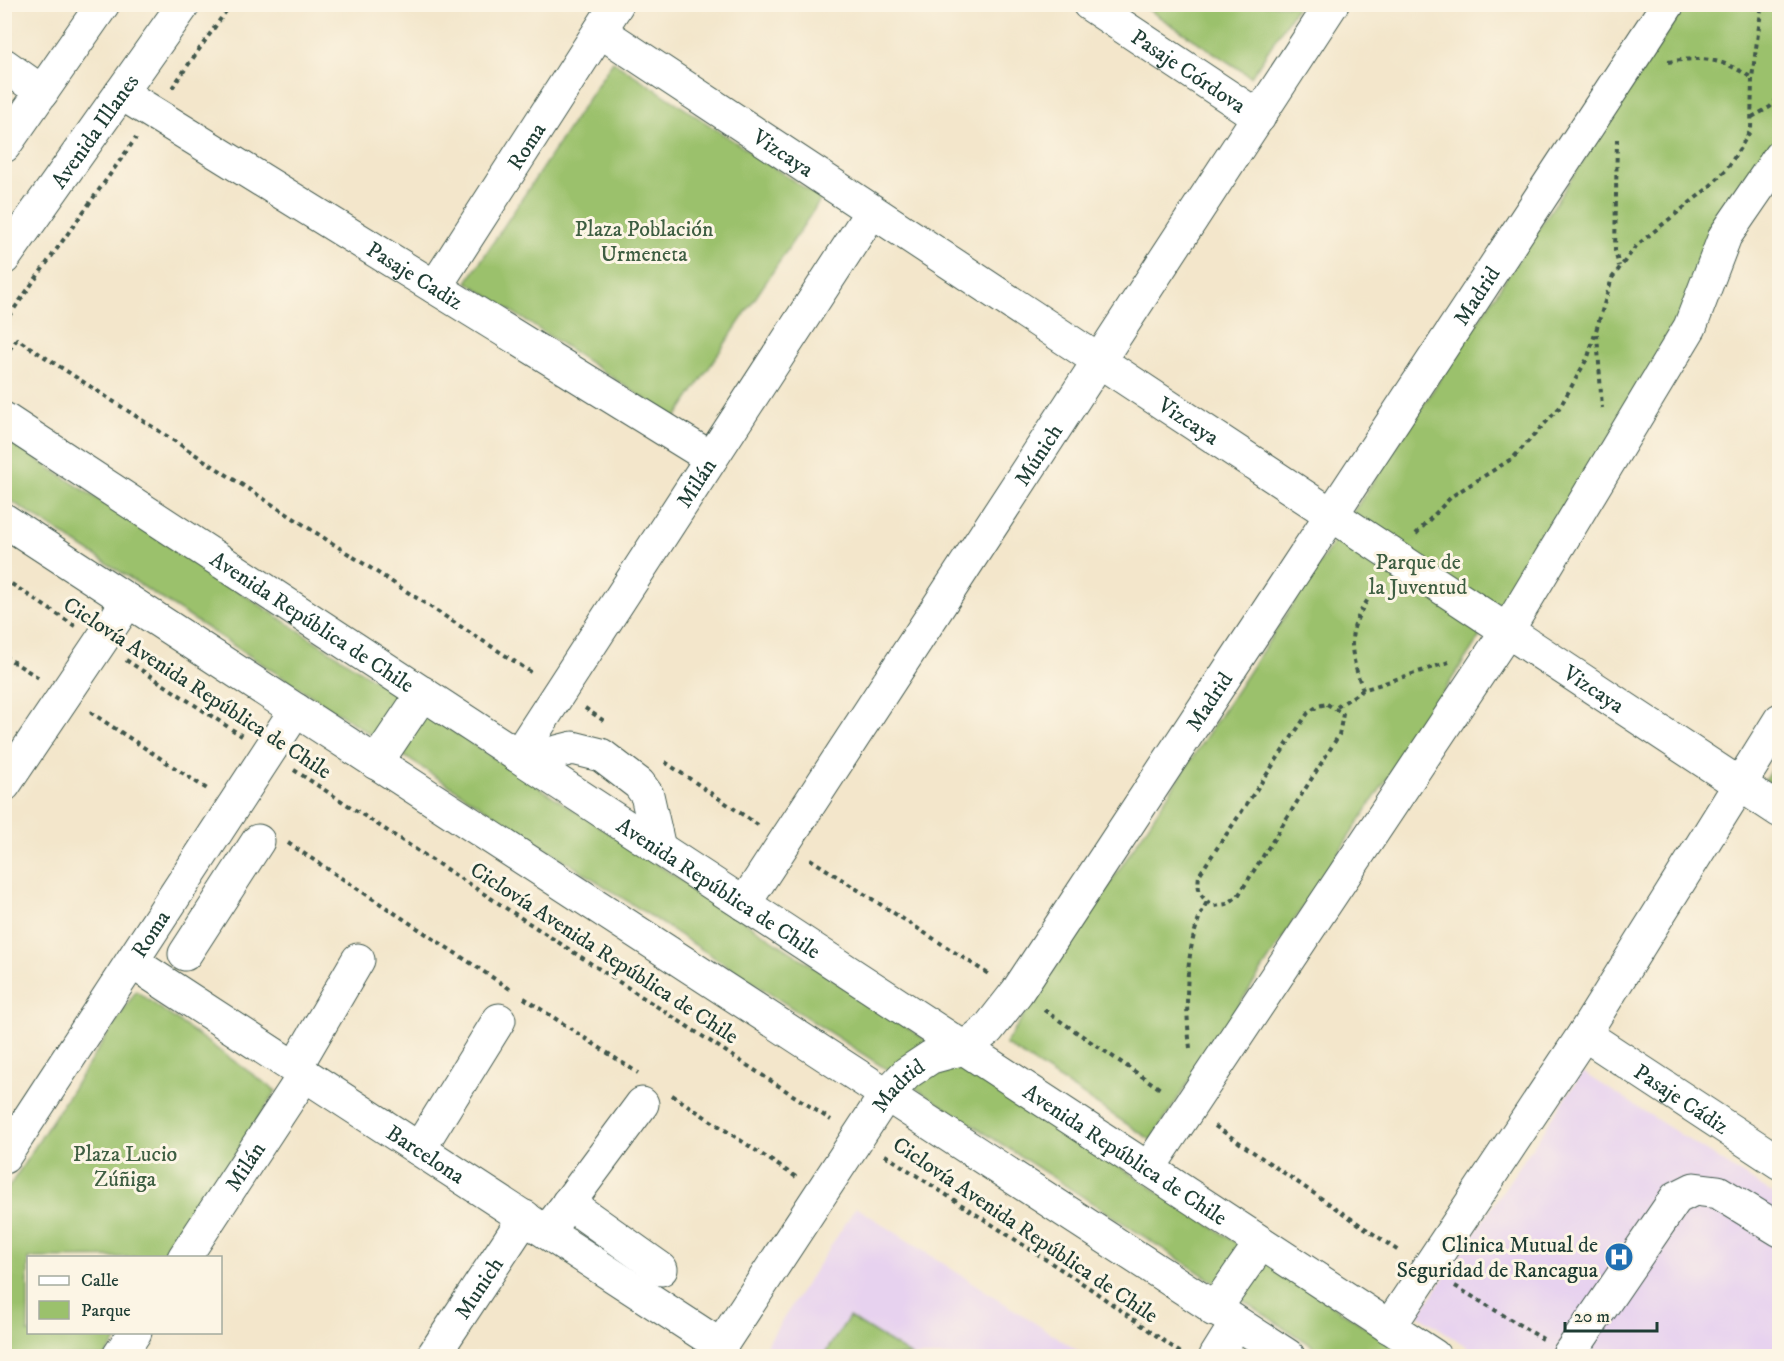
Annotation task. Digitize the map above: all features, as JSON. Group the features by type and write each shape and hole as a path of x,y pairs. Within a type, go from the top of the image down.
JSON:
{"street":[{"path":"4,146 104,4"},
{"name":"Avenida Illanes","path":"4,258 184,4"},
{"name":"Pasaje Córdova","path":"1089,4 1259,117"},
{"name":"Múnich","path":"744,904 1332,4"},
{"name":"Madrid","path":"718,1351 885,1096 907,1073 931,1057 964,1048 988,1029 1017,992 1619,79 1655,9"},
{"name":"Vizcaya","path":"609,18 872,211 1397,558 1500,642 1741,785 1779,811"},
{"name":"Roma","path":"435,287 609,18"},
{"path":"4,65 42,92"},
{"name":"Pasaje Cadiz","path":"121,93 711,458"},
{"path":"1148,1169 1500,642 1690,327 1725,236 1779,156"},
{"name":"Milán","path":"521,758 559,691 872,211"},
{"name":"Avenida República de Chile","path":"4,419 1434,1356"},
{"path":"4,520 885,1096 1288,1356"},
{"path":"4,785 98,641 128,601"},
{"path":"376,763 423,693"},
{"name":"Roma","path":"4,1157 296,710"},
{"path":"1389,1327 1584,1034 1741,785 1779,720"},
{"path":"521,758 573,748 601,755 639,784 647,795 659,848"},
{"path":"185,954 208,918 271,841"},
{"path":"174,897 208,918"},
{"name":"Milán","path":"185,1256 300,1071 358,960"},
{"name":"Barcelona","path":"132,962 536,1225 718,1351"},
{"path":"419,1149 499,1020"},
{"name":"Pasaje Cádiz","path":"1584,1034 1779,1163"},
{"name":"Munich","path":"433,1356 536,1225 568,1203 650,1091"},
{"path":"1568,1356 1676,1198 1694,1189 1718,1192 1779,1230"},
{"path":"568,1203 661,1269"},
{"path":"1216,1356 1225,1317 1261,1243"},
{"path":"119,1356 134,1334"}],"path":[{"path":"4,323 231,4"},
{"path":"1363,690 1352,654 1353,625 1397,558 1427,520 1452,496 1513,458 1540,432 1574,385 1597,331 1609,285 1619,267 1636,245 1707,189 1727,169 1751,130 1752,78 1762,4"},
{"path":"1619,267 1615,252 1619,79 1692,58 1717,60 1752,78"},
{"path":"1751,117 1770,107 1779,96"},
{"path":"1597,331 1603,413"},
{"path":"4,357 17,339 608,724"},
{"name":"Ciclovía Avenida República de Chile","path":"4,579 1088,1287 1185,1356"},
{"path":"1336,707 1363,690 1500,642"},
{"path":"4,656 234,808"},
{"path":"1327,704 1336,707 1343,714 1339,735 1238,896 1227,904 1214,906 1207,902 1200,897 1199,875 1308,713 1318,706 1327,704"},
{"path":"657,757 1017,992 1196,1098 1427,1270 1568,1356"},
{"path":"271,841 650,1091 821,1194"},
{"path":"1196,1098 1186,1010 1189,971 1197,927 1200,914 1207,902"}],"shaded area":[{"name":"Clinica Mutual de Seguridad de Rancagua","path":"1583,1072 1779,1198 1779,1356 1481,1356 1419,1315"},
{"path":"856,1207 1086,1356 759,1356"}],"green space":[{"path":"1141,5 1298,5 1251,77"},
{"name":"Parque de la Juventud","path":"1685,5 1779,5 1779,141 1689,316 1151,1140 1005,1044"},
{"name":"Plaza Población Urmeneta","path":"613,61 821,199 675,419 467,282"},
{"path":"4,438 1410,1356 1328,1356 5,497"},
{"path":"1779,756 1779,789 1765,780"},
{"name":"Plaza Lucio Zúñiga","path":"136,991 276,1091 170,1256 27,1256 27,1334 120,1334 106,1356 5,1356 5,1193"},
{"path":"849,1317 912,1356 823,1356"}],"place":[{"name":"Clinica Mutual de Seguridad de Rancagua","path":"1619,1257"}]}
